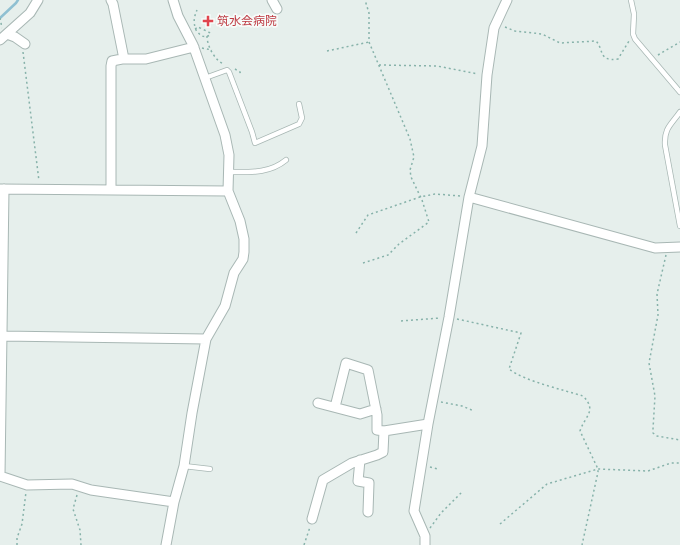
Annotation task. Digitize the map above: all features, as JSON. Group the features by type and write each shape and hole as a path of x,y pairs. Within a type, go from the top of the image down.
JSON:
{"street":[{"path":"3,37 30,13 38,0"},
{"path":"111,0 124,59"},
{"path":"166,545 174,502 184,466 206,339 225,306 234,273 242,259 244,252 244,239 240,221 228,191 229,155 225,135 194,47 178,16 173,0"},
{"path":"272,0 277,10"},
{"path":"425,541 414,511 432,401 449,317 469,197 482,146 487,75 494,28 507,0"},
{"path":"3,37 15,37 23,43"},
{"path":"111,190 112,61 124,59 146,59 194,47"},
{"path":"174,502 92,490 72,484 26,485 0,476 2,189 228,191"},
{"path":"469,197 655,248 680,247"},
{"path":"2,336 206,339"},
{"path":"335,407 346,363 368,370 376,409 377,430 384,431 428,424"},
{"path":"318,403 360,414 376,409"},
{"path":"312,519 323,480 352,463 377,456 383,452 384,431"},
{"path":"360,460 358,481 370,483 369,512"}],"lane":[{"path":"631,0 634,14 635,39 680,92"},
{"path":"204,78 227,70 230,72 255,143 299,124 302,118 299,104"},
{"path":"680,112 664,135 680,226"},
{"path":"228,172 267,170 278,167 286,160"},
{"path":"184,466 210,469"}],"path":[{"path":"364,263 388,255 399,244 429,222 411,177 410,170 414,157 410,139 369,42 368,12 365,0"},
{"path":"197,10 194,24 196,29 201,36 208,36"},
{"path":"497,22 515,31 542,34 560,42 596,41 603,55 608,59 614,60 618,59 634,35"},
{"path":"196,29 198,27 209,32 209,45 218,62 227,66"},
{"path":"326,51 369,42"},
{"path":"652,59 680,42"},
{"path":"23,43 40,189"},
{"path":"379,65 437,66 487,75"},
{"path":"234,69 240,72 241,76"},
{"path":"356,233 368,215 420,197 435,194 450,194 469,197"},
{"path":"667,247 657,294 658,315 649,363 655,396 653,428 654,433 657,436 680,440"},
{"path":"401,321 449,317 521,333 509,369 540,383 583,396 588,400 590,407 589,415 580,431 598,469 582,545"},
{"path":"432,401 462,406 474,410"},
{"path":"500,524 547,484 598,469 648,471 671,463 680,462"},
{"path":"17,545 17,538 22,524 26,504 26,485"},
{"path":"79,486 73,509 80,530 81,545"},
{"path":"425,541 441,513 463,491"},
{"path":"304,545 312,519"}],"waterway":[{"path":"0,18 18,0"}],"place":[{"name":"筑水会病院","path":"208,21"}]}
